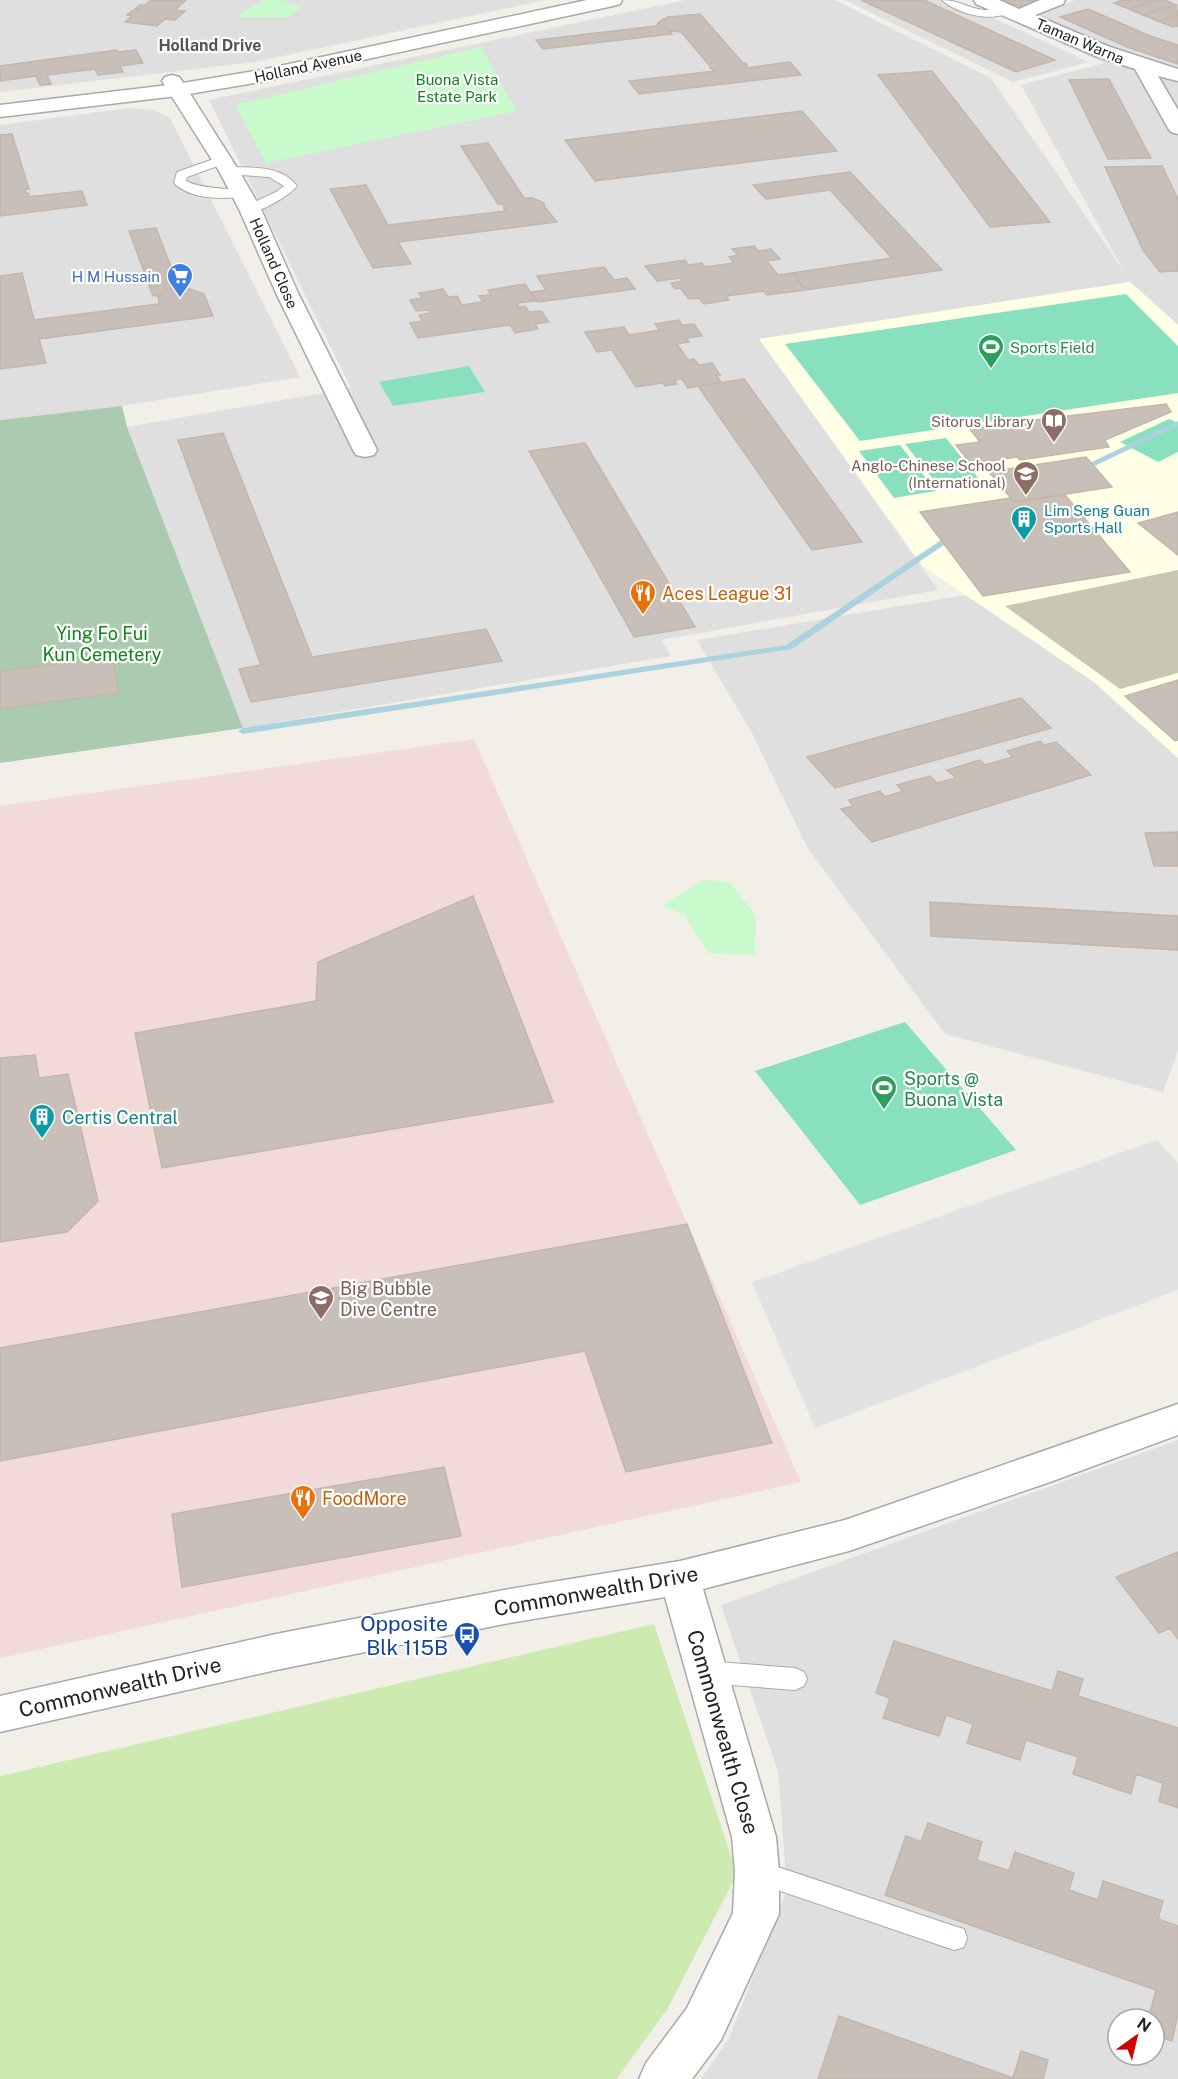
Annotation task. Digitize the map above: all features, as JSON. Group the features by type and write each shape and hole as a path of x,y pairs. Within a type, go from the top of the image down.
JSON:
{"street":[{"name":"Holland Avenue","path":"174,85 560,0"},
{"name":"Holland Avenue","path":"0,102 26,103 261,76 613,0"},
{"name":"Taman Warna","path":"983,0 1144,68 1178,75"},
{"path":"1014,13 1056,0"},
{"path":"1144,68 1178,128"},
{"name":"Holland Close","path":"174,85 245,201 287,293 365,450"},
{"name":"Holland Avenue","path":"0,111 26,103"},
{"name":"Commonwealth Drive","path":"0,1714 322,1643 504,1607 680,1578 849,1535 925,1507 1036,1472 1178,1419"},
{"name":"Commonwealth Close","path":"663,2079 704,2024 756,1914 757,1872 754,1837 680,1578"}],"lane":[{"path":"947,0 974,12 988,15 1014,13"},
{"path":"225,166 268,174 288,181 291,186 288,190 245,201 192,190 180,183 181,175 189,171 225,166"},
{"path":"705,1672 795,1679"},
{"path":"757,1872 954,1938"}],"shaded area":[{"path":"0,0 545,0 255,62 0,92"},
{"path":"685,0 835,0 991,78 1125,273 1021,85 1104,63 1017,24 1075,0 1178,0 1178,325 1130,282 760,340 938,590 661,640 671,656 243,728 127,427 351,388 209,100"},
{"path":"845,0 954,0 1089,62 1013,82"},
{"path":"130,108 154,110 170,118 300,377 122,406 0,420 0,125"},
{"name":"Anglo-Chinese School (International)","path":"1130,282 1178,325 1178,758 1094,682 924,567 759,339"},
{"path":"1178,570 1178,673 1120,689 1005,606"},
{"path":"966,595 1094,682 1178,758 1178,1051 1163,1092 945,1034 807,847 752,733 697,640"},
{"path":"474,739 801,1482 0,1658 0,806"},
{"path":"1157,1140 1178,1163 1178,1290 815,1428 752,1282"},
{"path":"1178,1440 1178,2079 701,2079 729,2038 787,1890 778,1771 721,1605"}],"green space":[{"path":"264,0 280,0 302,7 288,17 235,17"},
{"name":"Buona Vista Estate Park","path":"481,47 517,111 266,163 235,105"},
{"name":"Sports Field","path":"1126,294 1178,346 1178,393 860,441 785,344"},
{"path":"469,366 485,392 393,406 379,382"},
{"name":"Ying Fo Fui Kun Cemetery","path":"122,406 127,427 243,728 0,763 0,420"},
{"path":"1169,419 1178,423 1178,452 1158,462 1120,442"},
{"path":"946,438 983,484 942,490 905,444"},
{"path":"900,445 936,491 894,498 859,451"},
{"path":"703,880 730,882 756,916 755,955 708,953 684,915 662,906"},
{"name":"Sports @ Buona Vista","path":"905,1022 1016,1150 860,1205 755,1071"},
{"path":"654,1624 737,1874 668,2008 617,2079 0,2079 0,1776"}],"building":[{"path":"151,0 186,0 175,10 185,11 175,20 165,19 157,26 125,22 132,16 127,15 132,11 140,10 135,9"},
{"path":"861,0 924,0 1055,60 1016,72"},
{"path":"999,0 1037,0 1022,7"},
{"path":"1123,0 1157,0 1129,9 1114,3"},
{"path":"1157,0 1165,0 1176,5 1143,15 1129,9"},
{"path":"1176,5 1178,15 1158,21 1143,15"},
{"path":"1088,9 1150,36 1178,45 1178,64 1127,47 1060,17"},
{"path":"700,14 742,62 747,64 746,68 790,62 801,75 639,94 629,81 715,71 681,32 669,31 672,34 543,49 536,40 656,26 668,17"},
{"path":"1178,15 1178,26 1173,27 1158,21"},
{"path":"117,50 118,52 136,50 143,63 120,66 123,72 98,75 95,69 47,75 51,84 40,85 36,76 0,81 0,66"},
{"path":"932,71 1050,222 990,227 878,75"},
{"path":"1109,79 1151,158 1108,159 1069,80"},
{"path":"802,111 837,151 595,181 565,140"},
{"path":"12,134 29,189 23,190 29,194 27,197 82,191 87,205 0,216 0,135"},
{"path":"488,143 524,198 533,198 544,203 557,222 398,242 411,264 373,268 330,189 366,185 388,225 506,211 504,204 498,204 461,146"},
{"path":"1162,166 1178,199 1178,271 1160,272 1143,250 1105,167"},
{"path":"850,172 942,270 806,290 792,273 892,258 830,190 766,199 753,185"},
{"path":"156,228 180,290 190,289 204,294 213,316 39,339 46,363 0,369 0,276 22,273 34,320 159,304 158,297 162,295 153,296 129,231"},
{"path":"754,246 758,251 771,249 780,259 767,261 778,275 792,273 806,290 767,295 764,291 726,296 729,300 704,304 699,298 689,299 680,288 675,289 671,283 683,281 681,278 657,281 645,266 685,260 688,265 702,263 705,267 734,263 729,257 738,255 732,249"},
{"path":"604,267 614,280 627,278 635,289 538,302 531,292 546,290 537,276"},
{"path":"525,284 536,301 517,303 519,307 525,306 529,312 541,311 549,322 535,324 538,329 515,333 510,325 418,338 410,323 422,321 419,315 431,313 429,310 416,311 410,300 422,298 419,293 443,289 448,297 457,296 462,305 483,302 479,296 491,295 488,290"},
{"path":"679,320 682,325 694,324 702,336 686,338 689,342 677,344 688,360 694,359 699,365 712,363 720,375 716,375 721,382 688,388 682,379 674,380 677,384 665,386 663,383 636,387 612,350 597,352 585,332 624,327 629,335 660,330 655,324"},
{"path":"744,379 862,542 812,550 698,386"},
{"path":"1166,404 1171,412 1105,440 1109,447 1020,460 1017,457 971,464 956,445 980,442 969,428"},
{"path":"223,433 312,657 486,629 502,661 251,702 239,669 261,665 178,440"},
{"path":"585,443 695,627 634,637 529,451"},
{"path":"1086,457 1112,487 1014,502 989,472"},
{"name":"Lim Seng Guan Sports Hall","path":"1065,495 1130,572 983,596 920,512 1010,498 1014,502"},
{"path":"1178,512 1178,555 1138,523"},
{"path":"112,657 119,693 0,709 0,671"},
{"path":"1178,680 1178,740 1175,741 1125,696"},
{"path":"1021,698 1051,728 835,788 807,757"},
{"path":"1040,741 1044,745 1056,742 1091,775 872,842 841,809 853,806 849,800 880,791 885,797 903,791 897,785 930,776 937,783 956,778 947,770 980,760 985,765 1013,757 1007,751"},
{"path":"1178,832 1178,866 1154,866 1145,833"},
{"path":"473,896 553,1102 162,1168 135,1033 316,1001 318,962"},
{"path":"930,902 1178,916 1178,950 931,936"},
{"name":"Certis Central","path":"35,1055 39,1078 68,1074 98,1201 67,1232 0,1242 0,1058"},
{"path":"687,1224 772,1443 626,1472 585,1351 0,1461 0,1348"},
{"path":"444,1467 461,1536 182,1587 172,1514"},
{"path":"1178,1552 1178,1639 1170,1628 1159,1633 1116,1577"},
{"path":"894,1641 1052,1691 1058,1671 1083,1679 1078,1696 1178,1728 1178,1808 1159,1801 1163,1783 1136,1774 1131,1794 1073,1774 1078,1757 1026,1740 1020,1760 967,1743 973,1724 946,1715 939,1736 883,1718 890,1698 876,1693"},
{"path":"928,1823 982,1842 977,1860 1009,1871 1015,1852 1074,1873 1069,1890 1098,1900 1103,1881 1163,1901 1158,1919 1178,1926 1178,2014 1172,2041 1166,2039 1166,2007 1151,2007 1156,1990 885,1895 906,1836 921,1842"},
{"path":"839,2016 1013,2078 1021,2051 1048,2060 1043,2079 818,2079"}],"waterway":[{"path":"1081,469 1178,423"},
{"path":"243,731 789,647 953,536"}],"place":[{"name":"H M Hussain","path":"180,299"},
{"name":"Sports Field","path":"991,370"},
{"name":"Sitorus Library","path":"1054,444"},
{"name":"Anglo-Chinese School (International)","path":"1026,497"},
{"name":"Lim Seng Guan Sports Hall","path":"1024,542"},
{"name":"Aces League 31","path":"643,616"},
{"name":"Sports @ Buona Vista","path":"884,1111"},
{"name":"Certis Central","path":"42,1140"},
{"name":"Big Bubble Dive Centre","path":"321,1321"},
{"name":"FoodMore","path":"303,1521"},
{"name":"Opposite Blk 115B","path":"467,1658"}],"district":[{"name":"Holland Drive","path":"210,45"}]}
